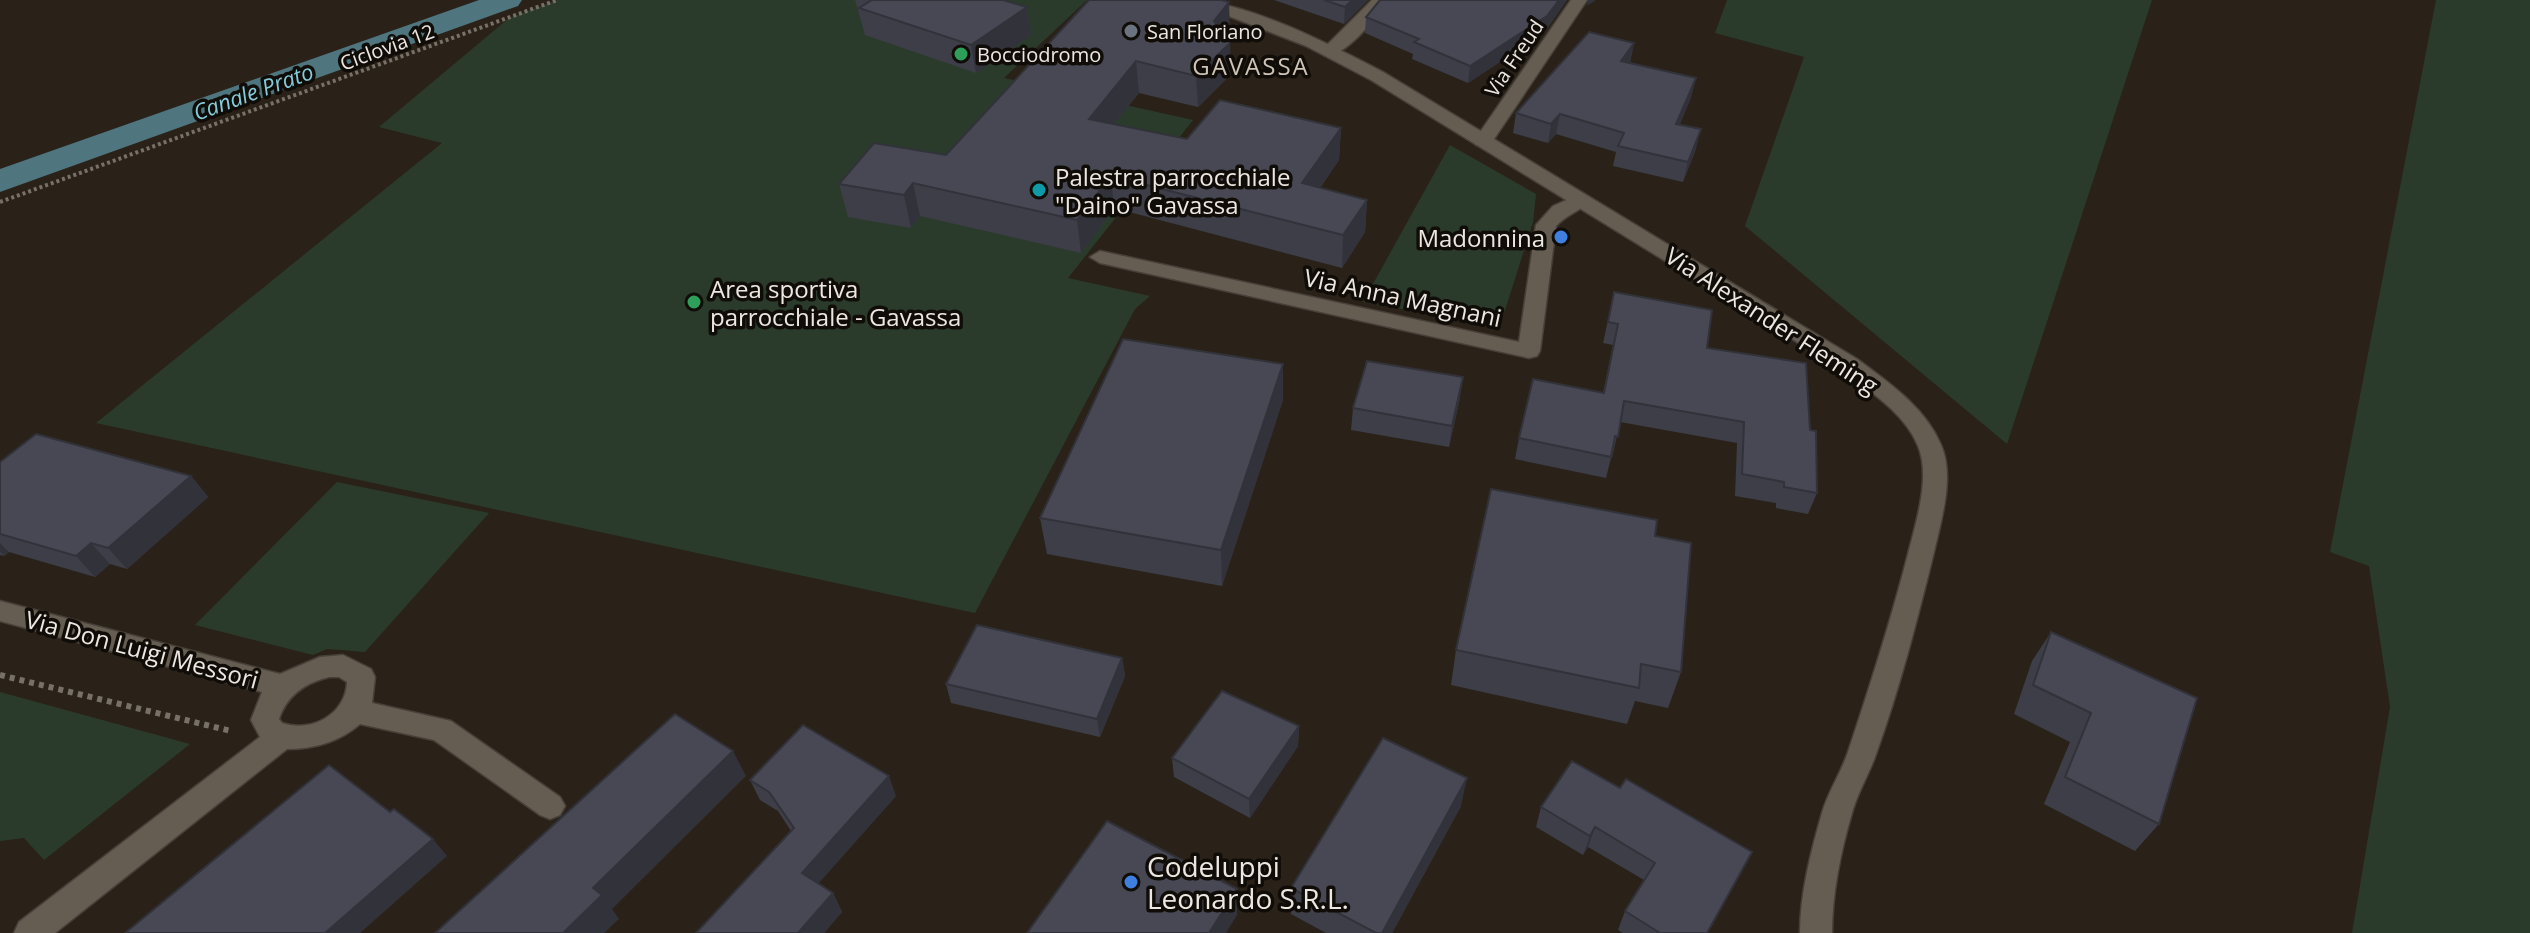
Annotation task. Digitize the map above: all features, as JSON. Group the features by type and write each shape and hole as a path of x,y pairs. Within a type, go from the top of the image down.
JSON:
{"street":[{"name":"Via Alexander Fleming","path":"1195,0 1330,51 1483,141 1849,364 1890,395 1917,425 1930,446 1935,471 1924,542 1861,756 1837,812 1816,912 1816,933"},
{"path":"1330,51 1348,37 1381,0"},
{"name":"Via Freud","path":"1483,141 1579,0"},
{"name":"Via Anna Magnani","path":"1100,257 1529,351 1546,225 1560,210 1580,200"},
{"name":"Via Don Luigi Messori","path":"0,611 284,686"},
{"path":"343,666 361,677 363,687 353,711 326,732 294,740 280,738 270,732 265,722 266,710 284,686 313,670 343,666"},
{"path":"353,711 441,730 550,806"},
{"path":"30,933 280,738"}],"path":[{"name":"Ciclovia 12","path":"0,202 557,0"},
{"path":"0,675 217,729 280,738"}],"green space":[{"name":"Area sportiva parrocchiale - Gavassa","path":"557,0 1087,0 1004,78 1193,120 1068,278 1150,296 1135,309 975,613 96,423 442,143 379,127 509,18"},
{"path":"1727,0 2152,0 2007,444 1745,226 1804,57 1715,33"},
{"path":"2436,0 2530,0 2530,933 2352,933 2390,707 2369,566 2330,552"},
{"path":"1450,145 1536,194 1533,222 1500,326 1363,302"},
{"path":"337,482 489,513 365,652 327,649 313,655 195,625"},
{"path":"0,692 190,744 44,860 24,838 0,841"}],"building":[{"path":"872,0 1003,0 1027,7 971,45 859,8"},
{"path":"1089,0 1229,2 1214,21 1230,43 1196,76 1136,61 1089,119 1187,139 1220,100 1341,128 1302,183 1367,200 1343,235 1111,176 1077,220 913,183 904,195 839,184 874,143 946,155"},
{"path":"1324,0 1352,0 1345,7"},
{"path":"1380,0 1559,0 1547,16 1470,66 1414,42 1419,39 1366,17"},
{"path":"1589,32 1634,43 1621,61 1696,78 1676,124 1701,129 1688,162 1618,146 1624,133 1560,114 1551,124 1516,113"},
{"path":"1614,292 1712,310 1707,348 1806,363 1810,430 1816,431 1817,493 1784,487 1784,482 1742,474 1744,422 1624,401 1611,457 1519,438 1533,379 1604,393 1618,324 1608,322"},
{"path":"1123,339 1283,364 1221,550 1040,518"},
{"path":"1367,361 1463,377 1452,426 1353,408"},
{"path":"36,434 191,476 108,548 91,543 76,556 0,534 0,462"},
{"path":"1491,489 1657,520 1655,536 1691,543 1681,672 1641,664 1639,688 1456,650"},
{"path":"977,625 1122,658 1097,719 946,684"},
{"path":"2051,632 2197,698 2159,824 2065,777 2091,713 2033,685"},
{"path":"1222,691 1299,726 1249,799 1172,758"},
{"path":"675,714 733,751 593,888 602,895 563,933 435,933"},
{"path":"803,725 889,776 802,873 833,893 798,933 696,933 794,828 769,792 750,780"},
{"path":"1383,738 1467,778 1382,933 1376,933 1291,888"},
{"path":"1572,761 1620,788 1626,779 1752,852 1707,933 1660,933 1625,911 1655,863 1595,827 1590,836 1541,807"},
{"path":"329,765 390,812 394,809 433,839 325,933 125,933"},
{"name":"Codeluppi Leonardo S.R.L.","path":"1107,821 1237,889 1209,933 1027,933"}],"waterway":[{"name":"Canale Prato","path":"0,181 507,0"}],"place":[{"name":"San Floriano","path":"1131,31"},
{"name":"Bocciodromo","path":"961,54"},
{"name":"Palestra parrocchiale \"Daino\" Gavassa","path":"1039,190"},
{"name":"Madonnina","path":"1561,237"},
{"name":"Area sportiva parrocchiale - Gavassa","path":"694,302"},
{"name":"Codeluppi Leonardo S.R.L.","path":"1131,882"}],"district":[{"name":"GAVASSA","path":"1251,65"}]}
